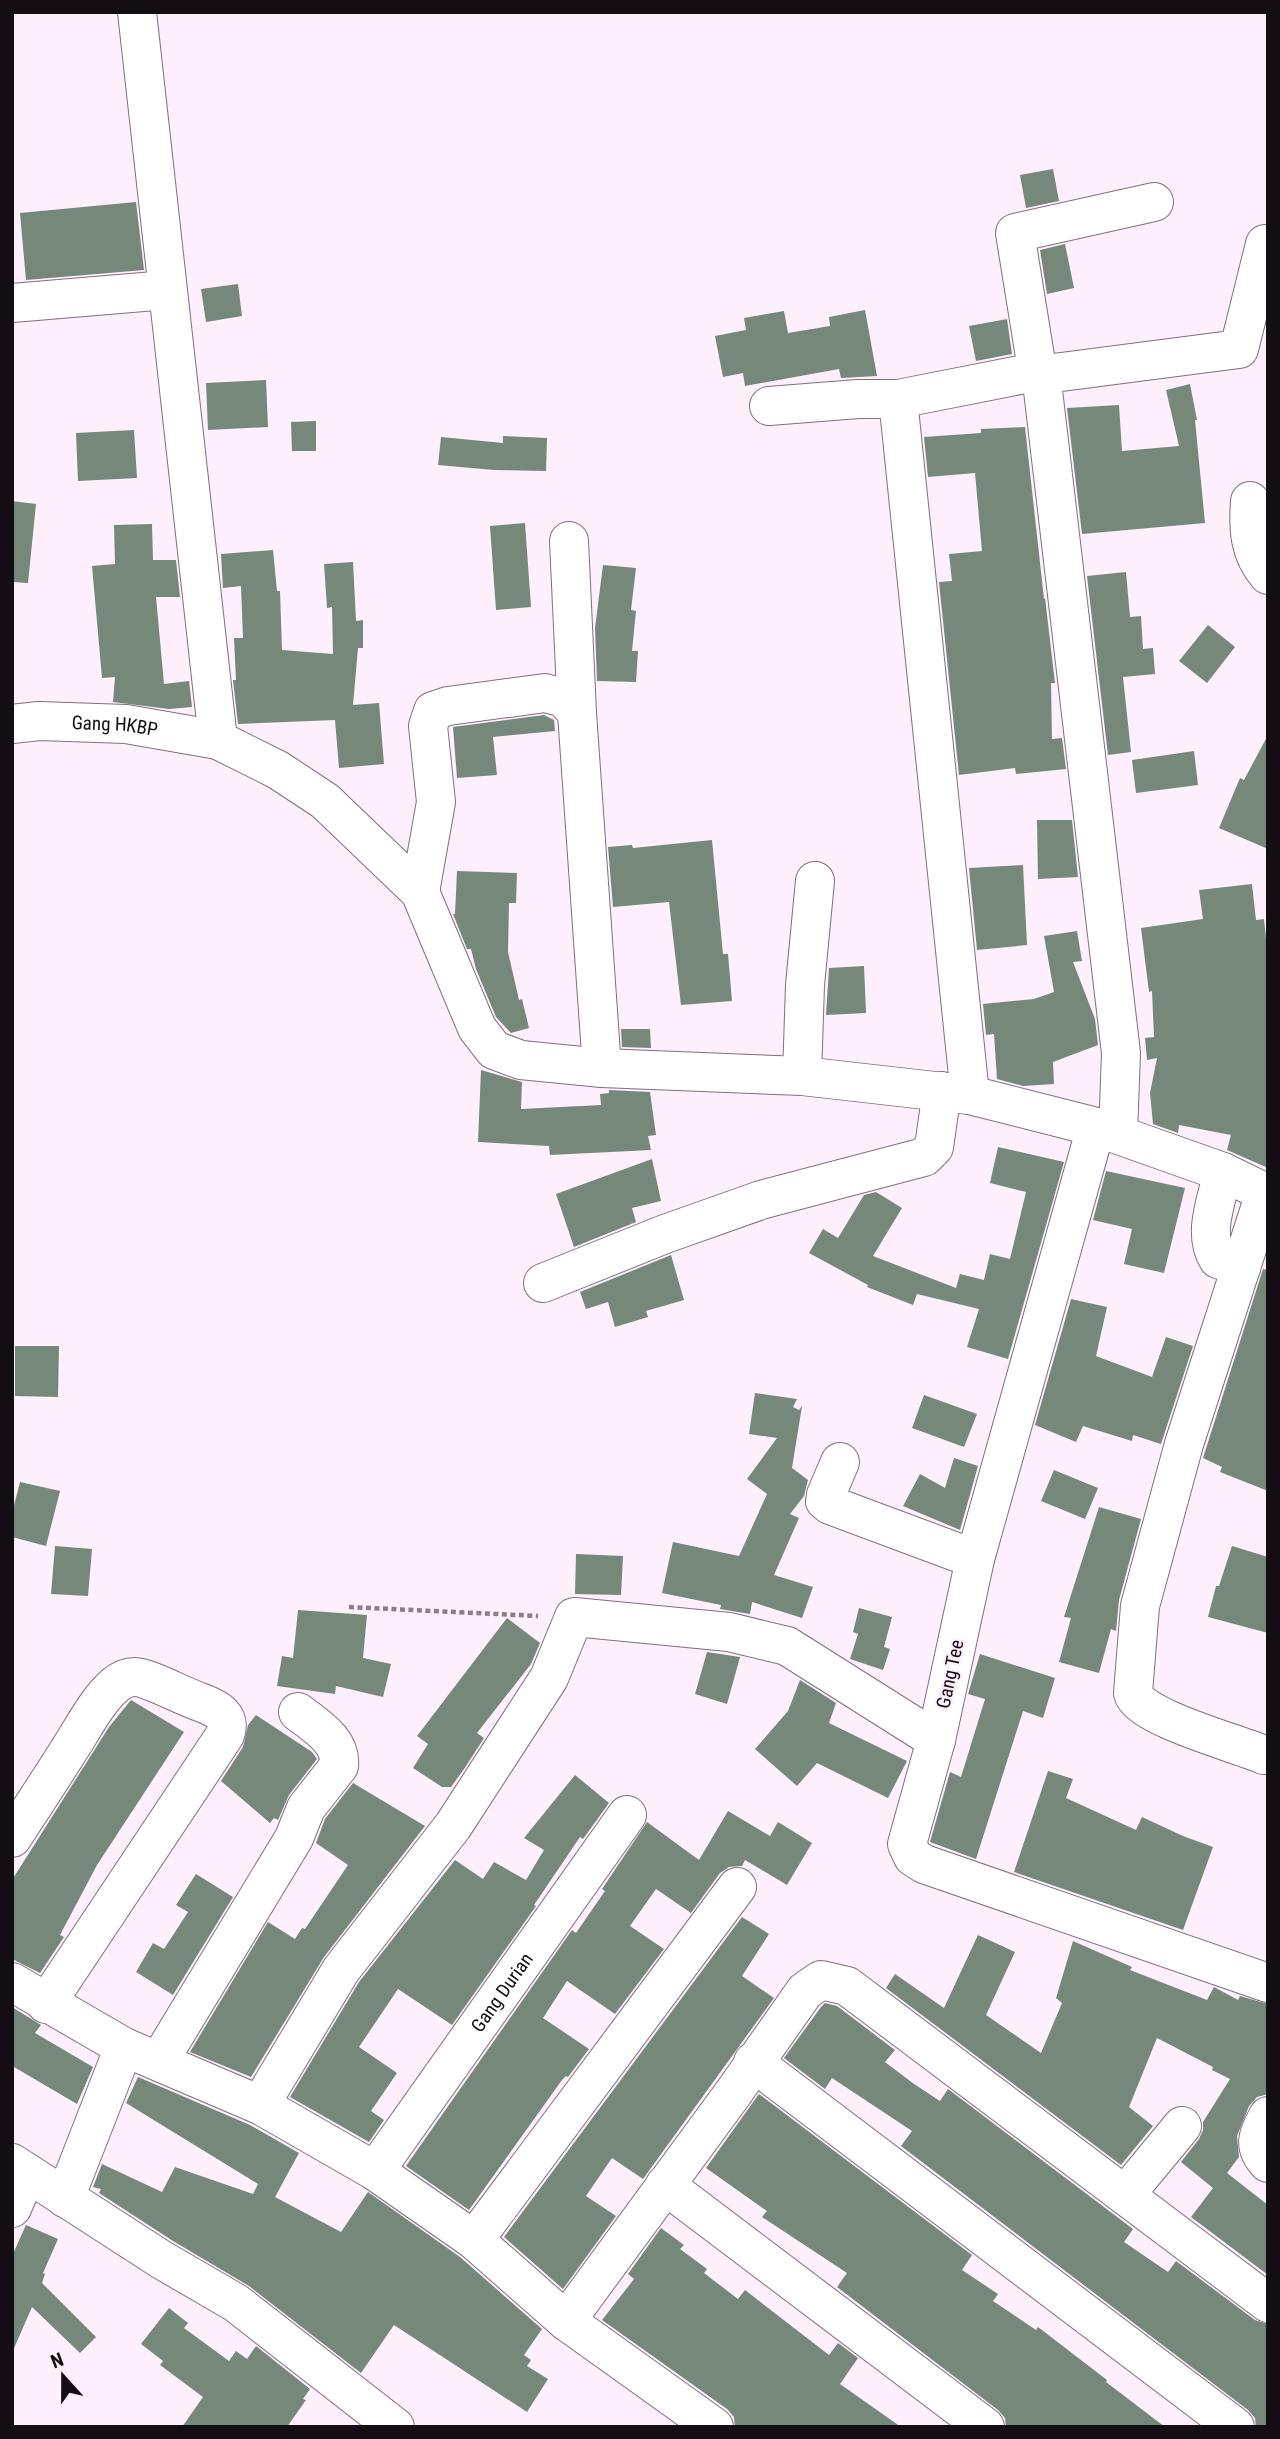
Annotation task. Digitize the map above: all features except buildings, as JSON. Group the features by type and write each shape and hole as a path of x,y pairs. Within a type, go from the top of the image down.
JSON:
{"street":[{"path":"136,12 218,740"},
{"name":"Gang Tee","path":"1154,202 1016,233 1038,375 1042,382 1121,1053 1107,1131 975,1559 936,1741 907,1844 913,1857 924,1864 1268,1983"},
{"path":"769,406 858,399 898,399 1030,373 1038,375 1239,349 1265,244 1268,245"},
{"path":"12,303 167,290"},
{"path":"543,1283 665,1234 761,1200 924,1157 934,1147 956,1093 898,399"},
{"path":"1250,501 1249,524 1254,556 1268,575"},
{"path":"569,541 577,713 602,1068"},
{"path":"577,713 564,698 545,693 448,706 433,711 428,726 436,802 420,892 477,1028 494,1050 521,1060 602,1068 802,1076 956,1093 1107,1131 1223,1172 1266,1193 1184,1444 1140,1606 1133,1693 1136,1701 1159,1715 1264,1755"},
{"name":"Gang HKBP","path":"12,724 39,721 126,724 218,740 278,770 325,801 420,892"},
{"path":"802,1076 805,985 815,881"},
{"path":"1223,1172 1210,1233 1212,1245 1218,1259 1241,1268"},
{"path":"840,1462 826,1495 825,1501 830,1505 975,1559"},
{"path":"260,2105 341,1970 453,1826 549,1678 574,1617 729,1632 787,1646 936,1741"},
{"path":"12,1838 95,1710 114,1686 124,1679 136,1676 147,1679 217,1709 224,1716 228,1727 225,1735 47,2004"},
{"path":"65,2198 141,2054 294,1838 306,1808 339,1766 337,1748 298,1712"},
{"name":"Gang Durian","path":"375,2171 627,1815"},
{"path":"474,2240 737,1887"},
{"path":"566,2321 805,1991 821,1980 847,1986 1268,2303"},
{"path":"12,1982 47,2004 141,2054 260,2105 375,2171 474,2240 566,2321 713,2427"},
{"path":"753,2062 1235,2427"},
{"path":"1268,2116 1257,2138 1258,2151 1268,2163"},
{"path":"1125,2195 1182,2126"},
{"path":"12,2208 20,2168 162,2260 236,2303 395,2427"},
{"path":"665,2185 985,2427"}],"path":[{"path":"349,1607 574,1617"}]}
